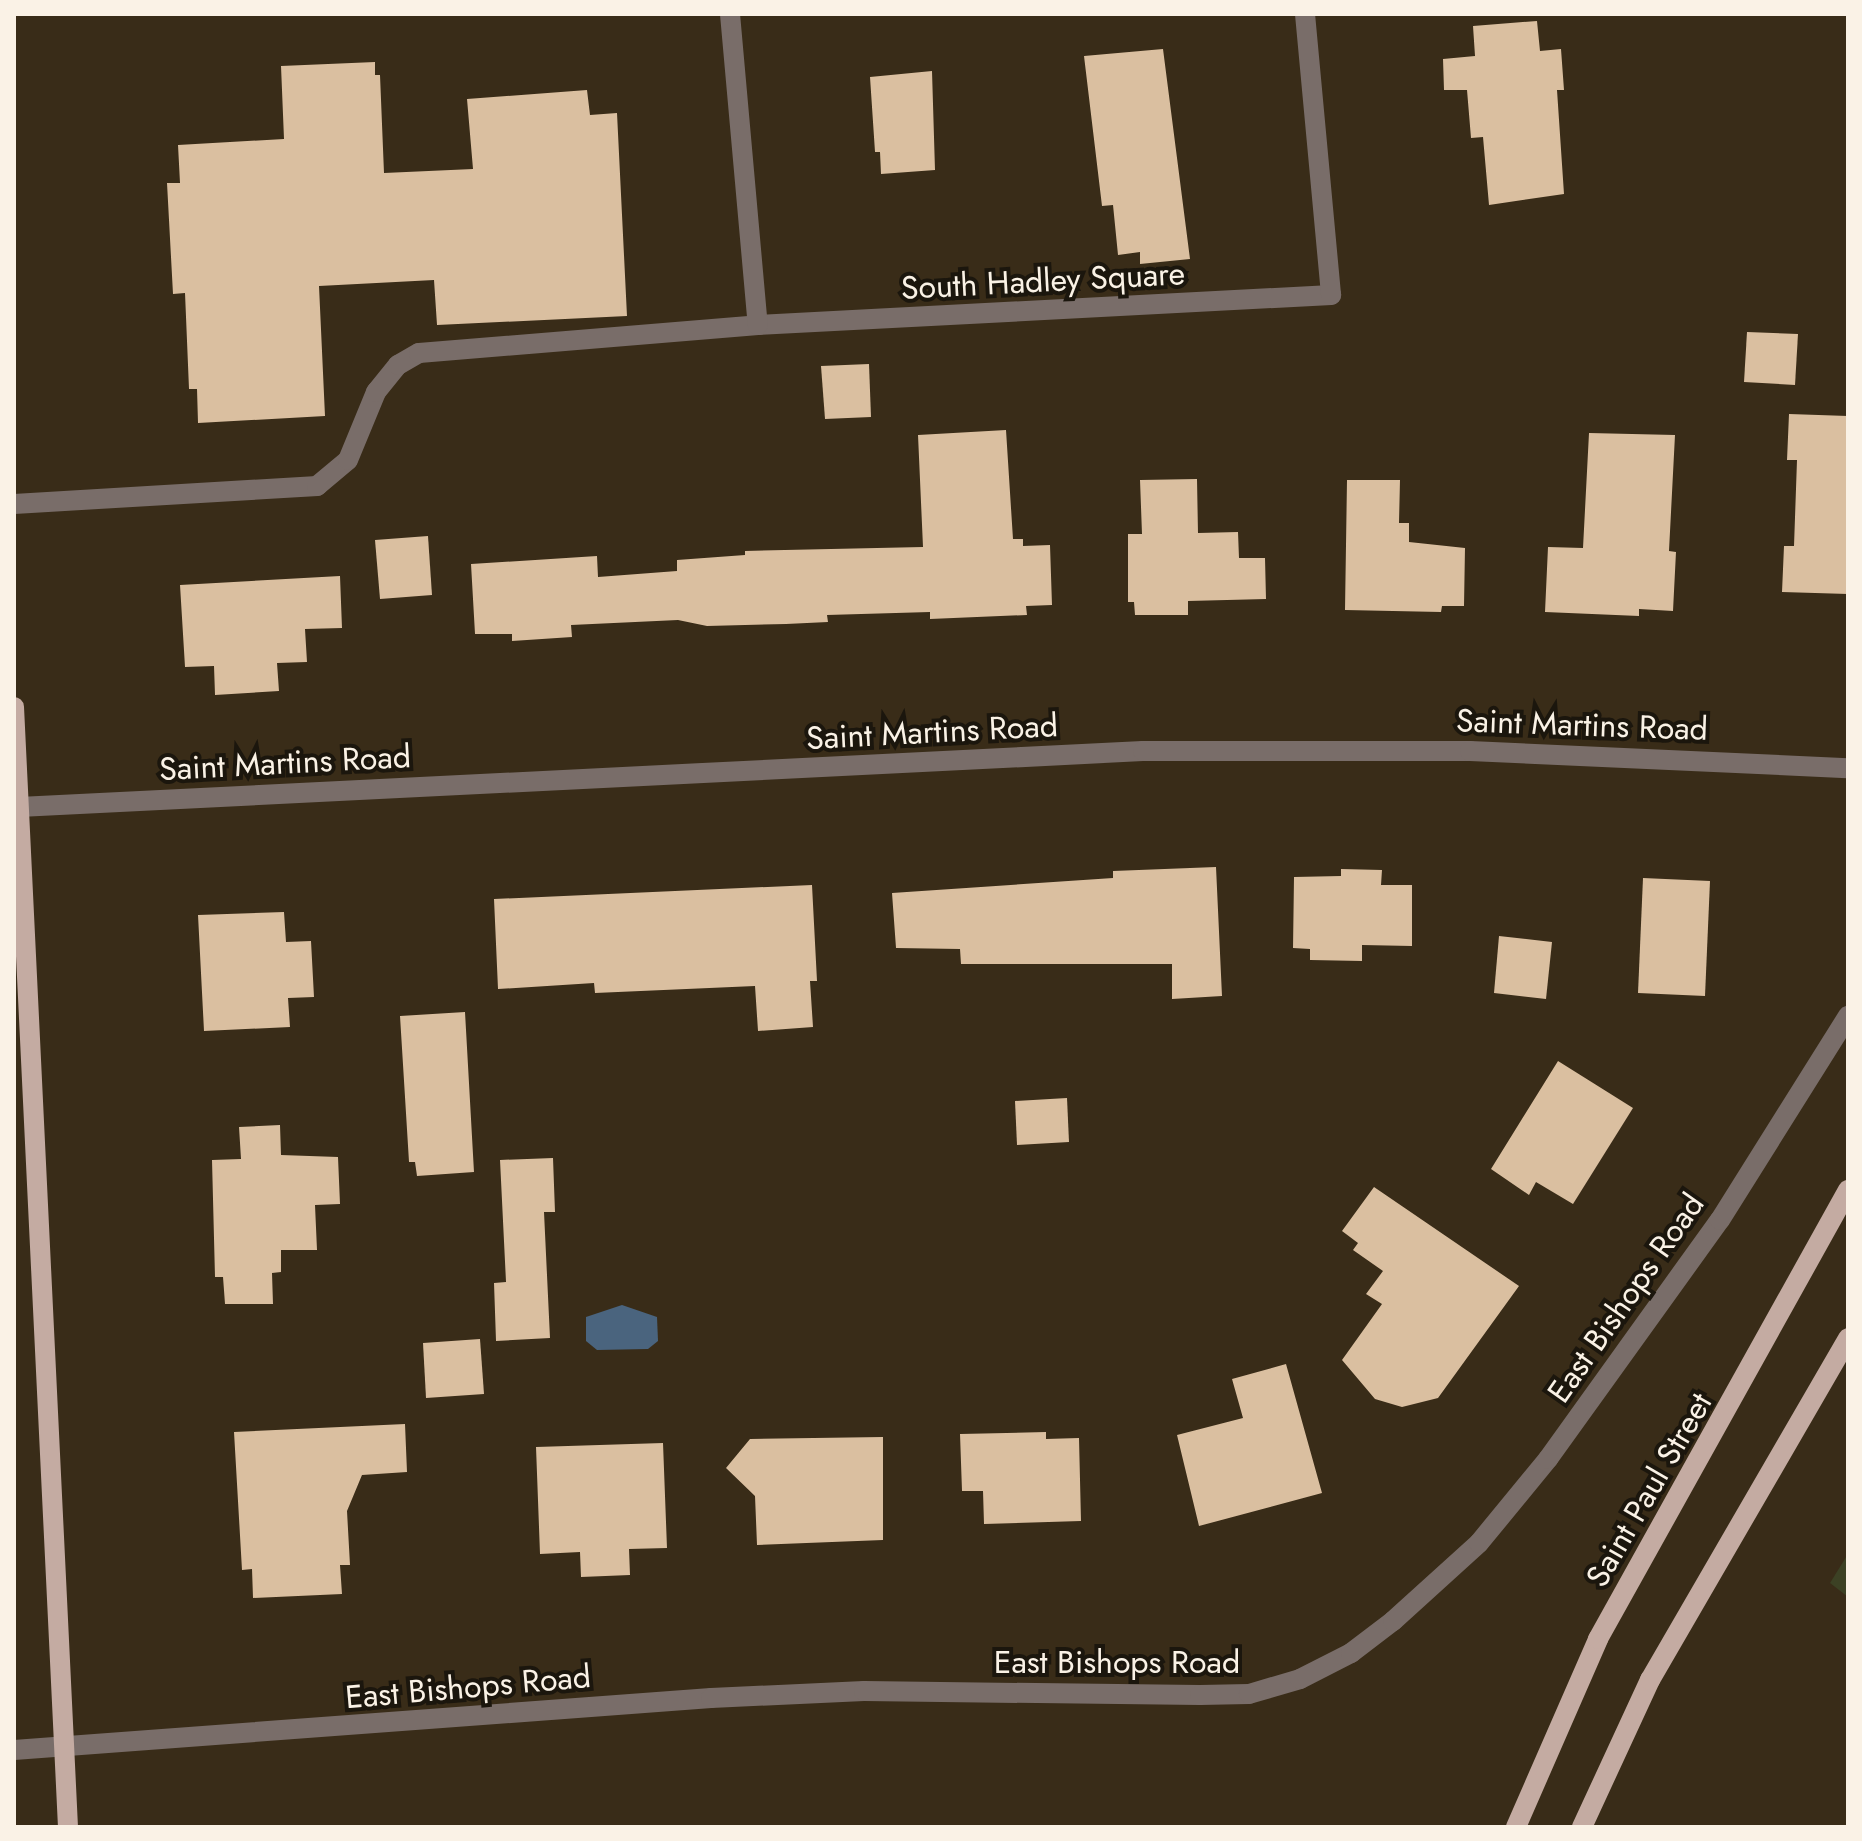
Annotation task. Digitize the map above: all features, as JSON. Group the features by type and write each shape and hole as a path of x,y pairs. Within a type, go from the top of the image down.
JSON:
{"main road":[{"path":"14,707 68,1827"},
{"name":"Saint Paul Street","path":"1516,1827 1598,1639 1848,1190"},
{"path":"1582,1827 1650,1680 1848,1338"}],"street":[{"path":"730,14 758,325"},
{"name":"South Hadley Square","path":"14,504 317,486 348,460 376,392 398,365 419,353 758,325 1331,295 1305,14"},
{"name":"Saint Martins Road","path":"19,807 1158,751 1455,751 1848,768"},
{"name":"East Bishops Road","path":"14,1750 711,1698 864,1691 1249,1694 1300,1679 1351,1653 1393,1621 1499,1519 1720,1220 1848,1016"}],"green space":[{"path":"1848,1554 1848,1597 1830,1583"}],"water":[{"path":"622,1305 657,1317 658,1341 648,1349 597,1350 586,1341 586,1317"}],"building":[{"path":"1537,21 1540,51 1561,49 1564,90 1557,90 1564,194 1489,205 1483,137 1471,138 1467,90 1444,90 1443,59 1475,56 1473,26"},
{"path":"1163,49 1190,259 1140,264 1140,252 1118,255 1113,205 1102,206 1084,56"},
{"path":"375,62 375,75 380,75 384,173 473,169 467,99 587,90 590,115 617,113 627,316 437,325 434,280 319,286 325,416 198,423 197,389 189,389 185,293 173,294 167,183 180,183 178,145 284,139 281,66"},
{"path":"932,71 935,170 881,174 880,152 875,152 870,77"},
{"path":"1747,332 1798,334 1795,385 1744,382"},
{"path":"869,364 871,417 825,419 821,366"},
{"path":"1789,414 1848,416 1848,594 1782,592 1784,546 1794,546 1797,460 1787,460"},
{"path":"1006,430 1013,539 1023,539 1023,546 1050,545 1052,605 1026,606 1027,615 930,619 930,612 827,615 828,622 786,624 707,626 678,620 571,625 572,637 512,641 512,634 475,634 471,564 597,556 598,577 677,571 677,560 745,555 745,551 923,547 918,435"},
{"path":"1589,433 1675,435 1669,551 1676,552 1673,611 1639,609 1639,616 1545,612 1548,547 1583,548"},
{"path":"1197,479 1198,533 1238,532 1239,558 1265,558 1266,599 1188,601 1188,615 1135,615 1134,602 1128,602 1128,534 1142,534 1140,480"},
{"path":"1347,480 1400,480 1399,523 1409,523 1409,542 1465,548 1464,606 1442,606 1441,612 1345,610"},
{"path":"428,536 432,595 380,599 375,540"},
{"path":"340,576 342,628 305,629 307,662 277,663 279,691 215,695 214,666 185,667 180,585"},
{"path":"1216,867 1222,996 1172,999 1172,964 961,964 960,949 896,948 892,893 1113,878 1113,871"},
{"path":"1341,869 1382,870 1381,885 1412,885 1412,946 1362,945 1362,961 1310,960 1310,949 1293,948 1294,877 1341,876"},
{"path":"1643,878 1710,881 1705,996 1638,993"},
{"path":"812,885 817,981 810,981 813,1027 758,1031 755,986 595,993 594,983 498,989 494,899"},
{"path":"284,912 286,942 311,941 314,997 288,998 290,1027 204,1031 198,915"},
{"path":"1499,936 1552,942 1546,999 1494,993"},
{"path":"465,1012 474,1172 417,1176 415,1162 409,1162 400,1016"},
{"path":"1558,1061 1633,1108 1573,1204 1536,1182 1529,1195 1491,1169"},
{"path":"1067,1098 1069,1142 1017,1145 1015,1101"},
{"path":"280,1125 281,1155 338,1157 340,1204 315,1205 317,1250 281,1250 281,1272 272,1273 273,1304 225,1304 223,1277 215,1277 212,1160 241,1159 239,1127"},
{"path":"553,1158 555,1212 544,1212 550,1338 496,1341 494,1283 506,1282 500,1160"},
{"path":"1374,1187 1519,1286 1438,1398 1402,1407 1375,1399 1342,1360 1382,1304 1366,1294 1383,1271 1353,1250 1358,1243 1342,1231"},
{"path":"480,1339 484,1394 426,1398 423,1343"},
{"path":"1286,1364 1322,1493 1199,1526 1177,1435 1243,1418 1232,1379"},
{"path":"405,1424 407,1472 362,1475 347,1511 350,1565 340,1565 342,1594 253,1598 252,1569 242,1570 234,1432"},
{"path":"1046,1432 1046,1439 1079,1438 1081,1521 984,1524 983,1491 962,1491 960,1434"},
{"path":"883,1437 883,1540 757,1545 755,1496 726,1468 750,1439"},
{"path":"663,1443 667,1548 629,1549 630,1575 581,1577 580,1552 540,1554 536,1447"}]}
